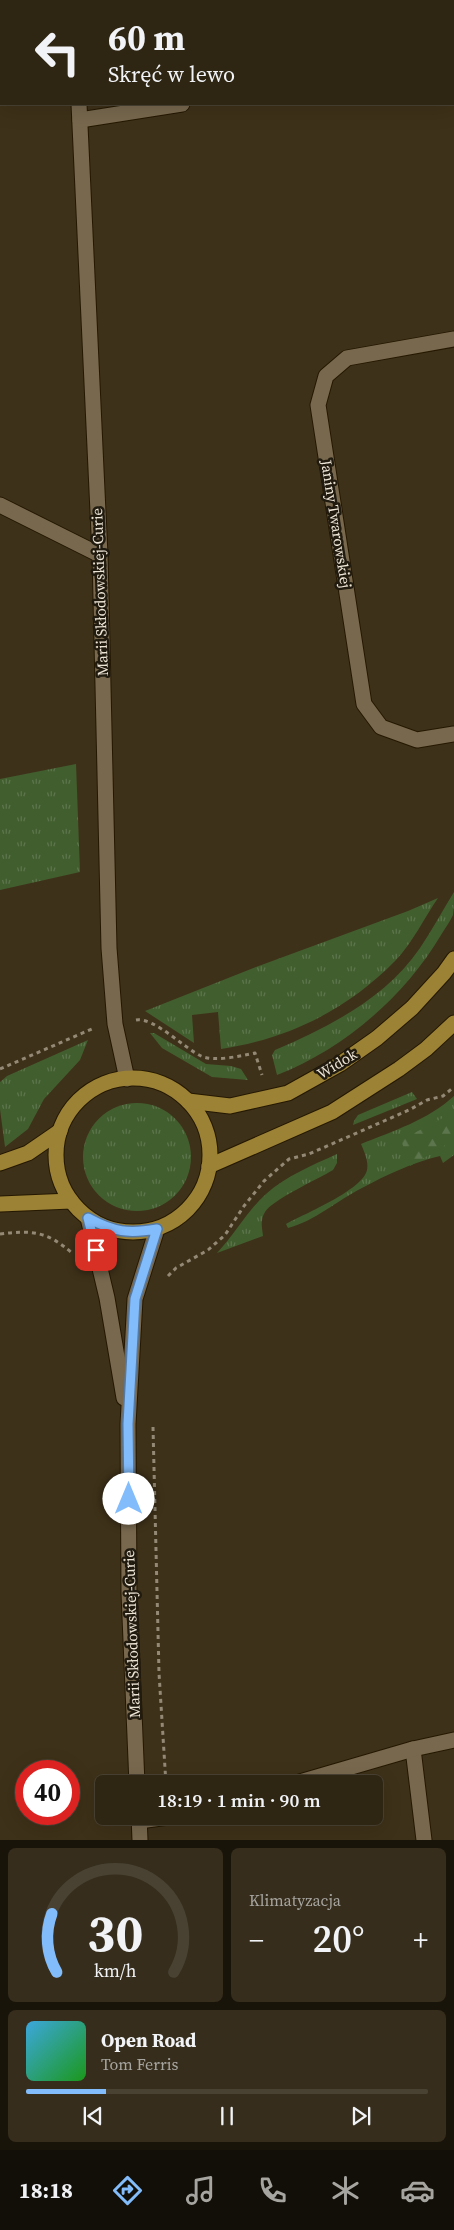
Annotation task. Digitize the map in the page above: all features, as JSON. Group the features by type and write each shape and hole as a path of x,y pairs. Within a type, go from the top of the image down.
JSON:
{"main road":[{"name":"Widok","path":"188,1101 230,1106 288,1092 340,1064 377,1038 412,1008 444,973 454,959"},
{"path":"209,1166 332,1112 399,1069 426,1049 454,1023"},
{"path":"127,1078 149,1080 170,1088 188,1101 202,1120 209,1142 209,1166 204,1187 192,1205 176,1219 157,1229 133,1233 109,1229 88,1218 71,1202 60,1180 56,1156 60,1131 70,1111 85,1095 105,1084 127,1078"},
{"path":"0,1163 28,1153 60,1131"},
{"path":"0,1204 71,1202"}],"street":[{"name":"Marii Skłodowskiej-Curie","path":"79,105 100,555 109,948 115,1024 127,1078"},
{"path":"80,120 176,105"},
{"name":"Janiny Twarowskiej","path":"454,339 347,358 326,376 318,405 364,704 381,726 417,740 454,734"},
{"path":"0,505 100,555"},
{"name":"Marii Skłodowskiej-Curie","path":"88,1218 106,1298 128,1424"},
{"name":"Marii Skłodowskiej-Curie","path":"138,1775 129,1593 128,1424 135,1299 157,1229"},
{"path":"324,1775 413,1749 454,1740"},
{"path":"413,1749 424,1840"},
{"path":"139,1825 140,1840"}],"path":[{"path":"142,1019 202,1057 231,1057 255,1053 263,1078"},
{"path":"0,1069 89,1029"},
{"path":"166,1277 176,1268 208,1250 225,1235 244,1206 264,1181 289,1159 309,1154 409,1110 427,1100 443,1096 454,1087"},
{"path":"0,1234 28,1231 42,1234 64,1246 76,1259"},
{"path":"153,1420 159,1673 165,1775"}],"green space":[{"path":"76,764 80,872 0,890 0,779"},
{"path":"454,892 453,915 410,979 391,999 371,1018 326,1051 277,1075 272,1055 275,1050 336,1021 391,982 420,948"},
{"path":"438,898 407,947 395,961 357,994 337,1008 293,1030 270,1038 221,1049 218,1012 192,1015 194,1043 145,1011 256,967 408,911"},
{"path":"150,1033 154,1033 206,1064 231,1066 241,1069 248,1080 212,1077 162,1048"},
{"path":"88,1040 80,1060 44,1099 28,1129 5,1147 0,1109 0,1082 7,1076"},
{"path":"412,1092 417,1099 353,1125 358,1115"},
{"path":"454,1096 454,1155 443,1163 440,1156 400,1169 352,1193 307,1221 288,1228 286,1224 344,1193 363,1178 367,1170 367,1164 361,1144 422,1118"},
{"path":"137,1103 158,1107 175,1119 187,1136 191,1157 187,1178 175,1195 158,1207 137,1211 116,1207 99,1195 87,1178 83,1157 87,1136 99,1119 116,1107"},
{"path":"454,1109 454,1135 443,1147 410,1166 401,1140 441,1119"},
{"path":"337,1154 337,1163 333,1170 269,1207 262,1218 263,1236 217,1253 266,1194 291,1176"}],"route":[{"path":"96,1250 88,1218 109,1229 133,1233 157,1229 135,1299 128,1424 129,1499"}]}
